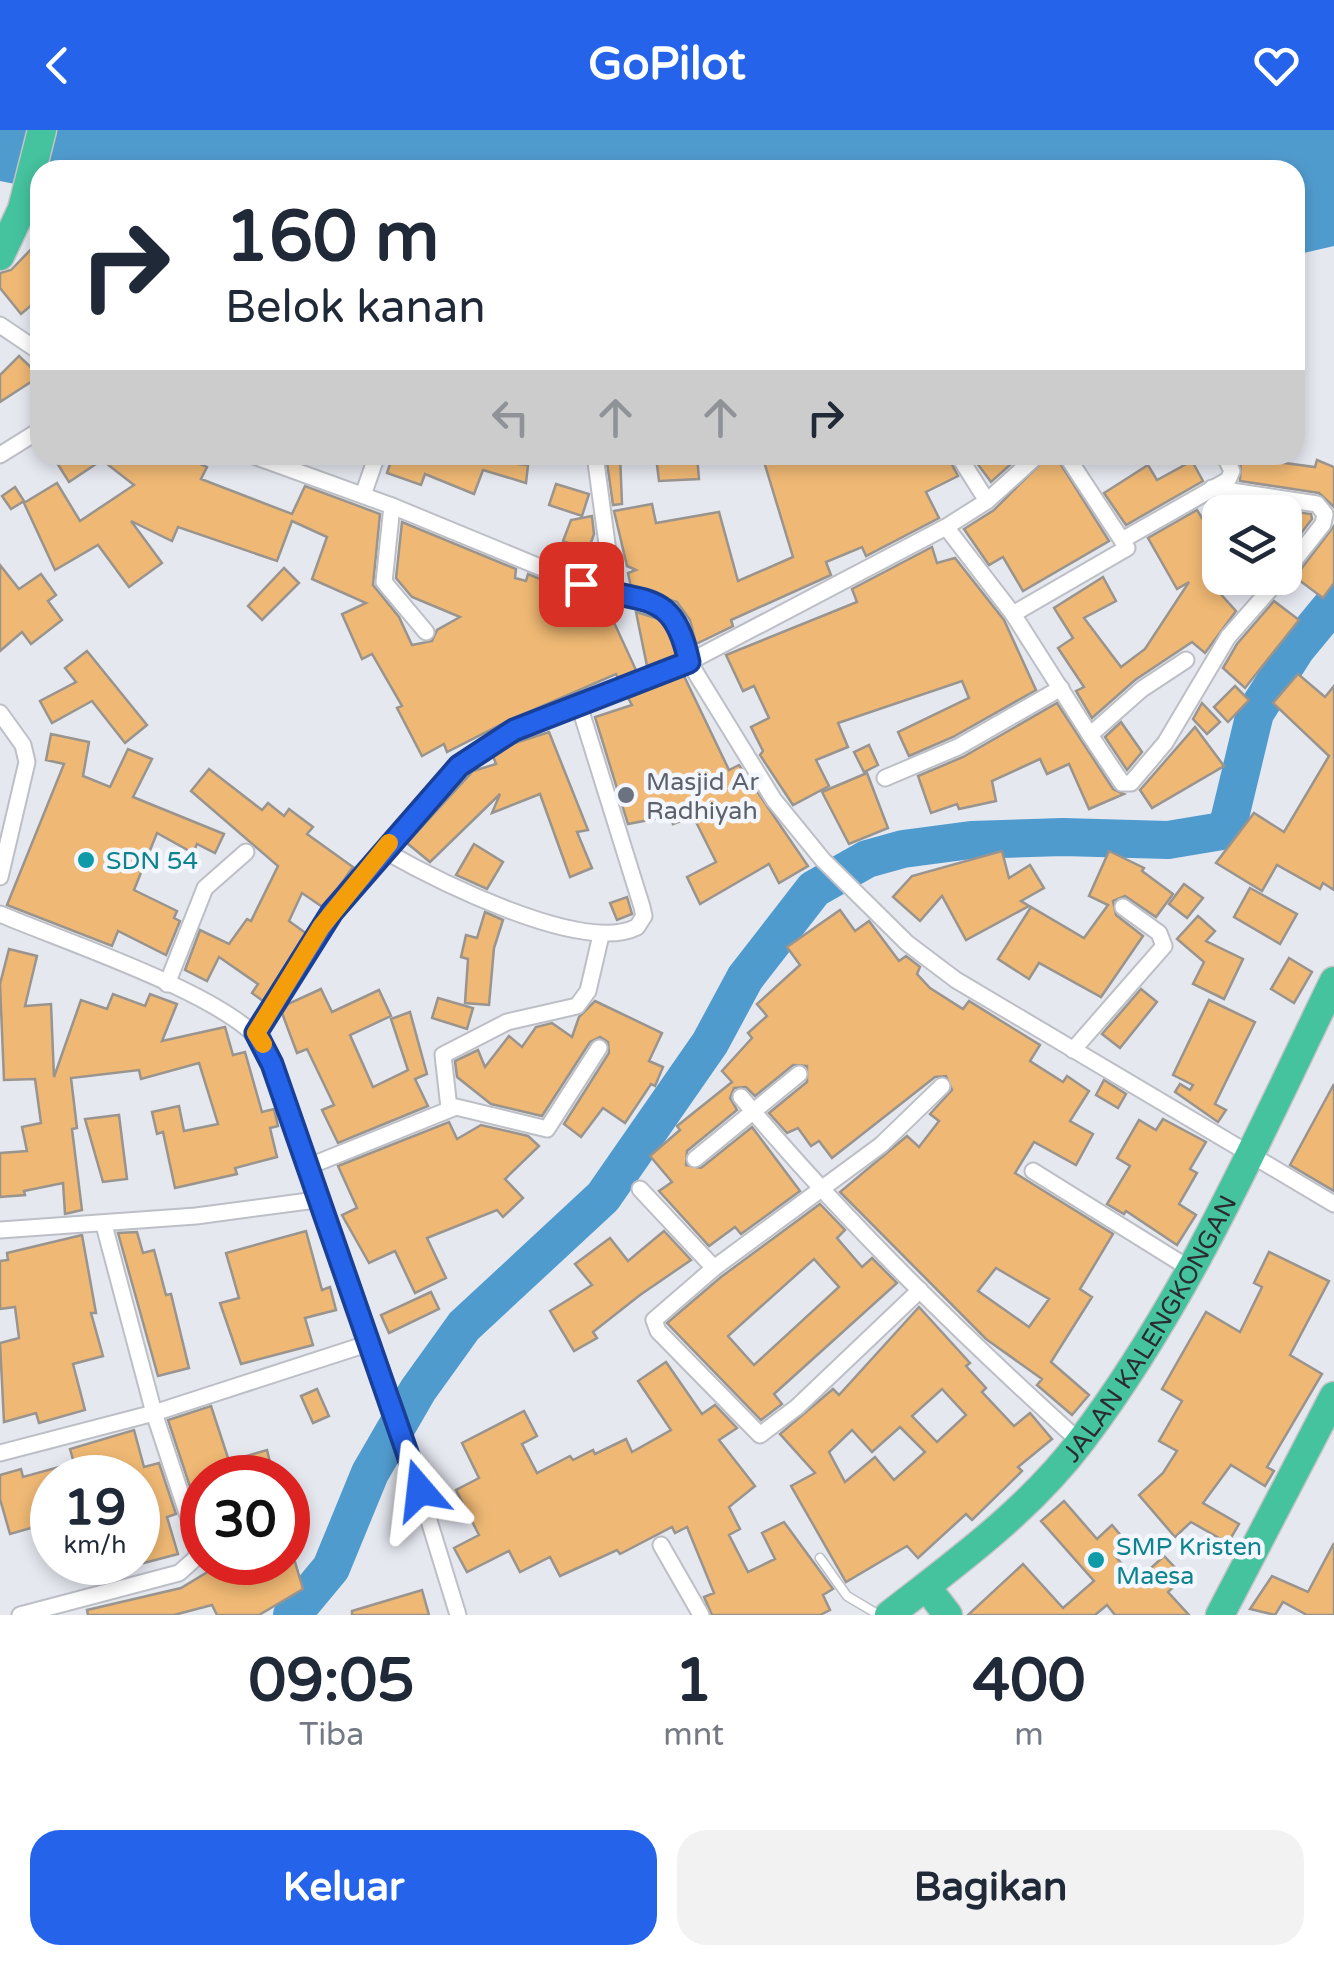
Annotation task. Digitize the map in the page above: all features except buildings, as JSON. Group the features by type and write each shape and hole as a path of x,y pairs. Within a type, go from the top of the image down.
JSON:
{"highway":[{"path":"34,160 42,130"},
{"path":"0,256 22,208 30,177"},
{"name":"JALAN KALENGKONGAN","path":"889,1615 928,1589 1040,1487 1080,1442 1192,1270 1334,981"},
{"path":"1220,1615 1334,1396"},
{"path":"928,1589 948,1615"}],"street":[{"path":"0,325 30,345"},
{"path":"0,455 30,436"},
{"path":"280,465 614,596 669,610 681,626 689,662 774,800 823,860 906,943 956,980 1334,1204"},
{"path":"362,495 373,465"},
{"path":"596,465 614,596"},
{"path":"964,465 987,502"},
{"path":"256,1033 321,927 383,850 472,755 514,730 689,662 946,527 987,502 1027,465"},
{"path":"1013,614 1127,548 1073,465"},
{"path":"1124,540 1232,476 1228,465"},
{"path":"1212,488 1258,495"},
{"path":"1302,502 1317,504 1325,514 1324,524 1302,551"},
{"path":"392,506 384,582 426,632"},
{"path":"946,527 1013,614 1122,783 1131,783 1166,743 1228,636 1265,595"},
{"path":"1090,735 1142,689 1186,660"},
{"path":"885,778 958,747 1060,688"},
{"path":"383,850 478,898 602,935 628,932 644,916 578,705"},
{"path":"0,713 23,745 28,762 0,876"},
{"path":"167,984 205,888 246,852"},
{"path":"1072,1050 1164,946 1160,933 1123,906"},
{"path":"0,914 167,984 256,1033 272,1064 316,1200 390,1397 458,1615"},
{"path":"449,1108 442,1056 508,1022 577,1006 588,990 602,935"},
{"path":"307,1167 449,1108 464,1108 548,1130 599,1048"},
{"path":"695,1158 798,1074"},
{"path":"920,1290 798,1407 760,1435 654,1324 658,1314 714,1268 881,1145 942,1086"},
{"path":"742,1097 821,1188 920,1290 1080,1442"},
{"path":"1033,1170 1192,1270"},
{"path":"640,1189 714,1268"},
{"path":"0,1230 104,1225 316,1200"},
{"path":"20,1615 179,1572 197,1557 197,1543 154,1413 104,1225"},
{"path":"0,1453 154,1413 370,1343"},
{"path":"661,1545 701,1615"}],"lane":[{"path":"820,1558 847,1596 880,1615"}],"water":[{"path":"0,130 1334,130 1334,246 1305,253 1305,160 30,160 30,187 0,181"}],"waterway":[{"path":"292,1615 331,1568 370,1473 418,1390 464,1326 603,1197 710,1043 745,978 814,889 867,859 903,849 971,840 1168,840 1222,831 1229,821 1255,713 1296,649 1334,603"}],"slow traffic":[{"path":"263,1044 256,1033 290,984 321,927 389,843"}],"place":[{"name":"Masjid Ar Radhiyah","path":"626,795"},
{"name":"SDN 54","path":"86,860"},
{"name":"SMP Kristen Maesa","path":"1096,1560"}],"route":[{"path":"420,1490 390,1397 316,1200 272,1064 256,1033 332,912 459,766 514,730 641,677 689,662 681,626 669,610 581,584"}]}
